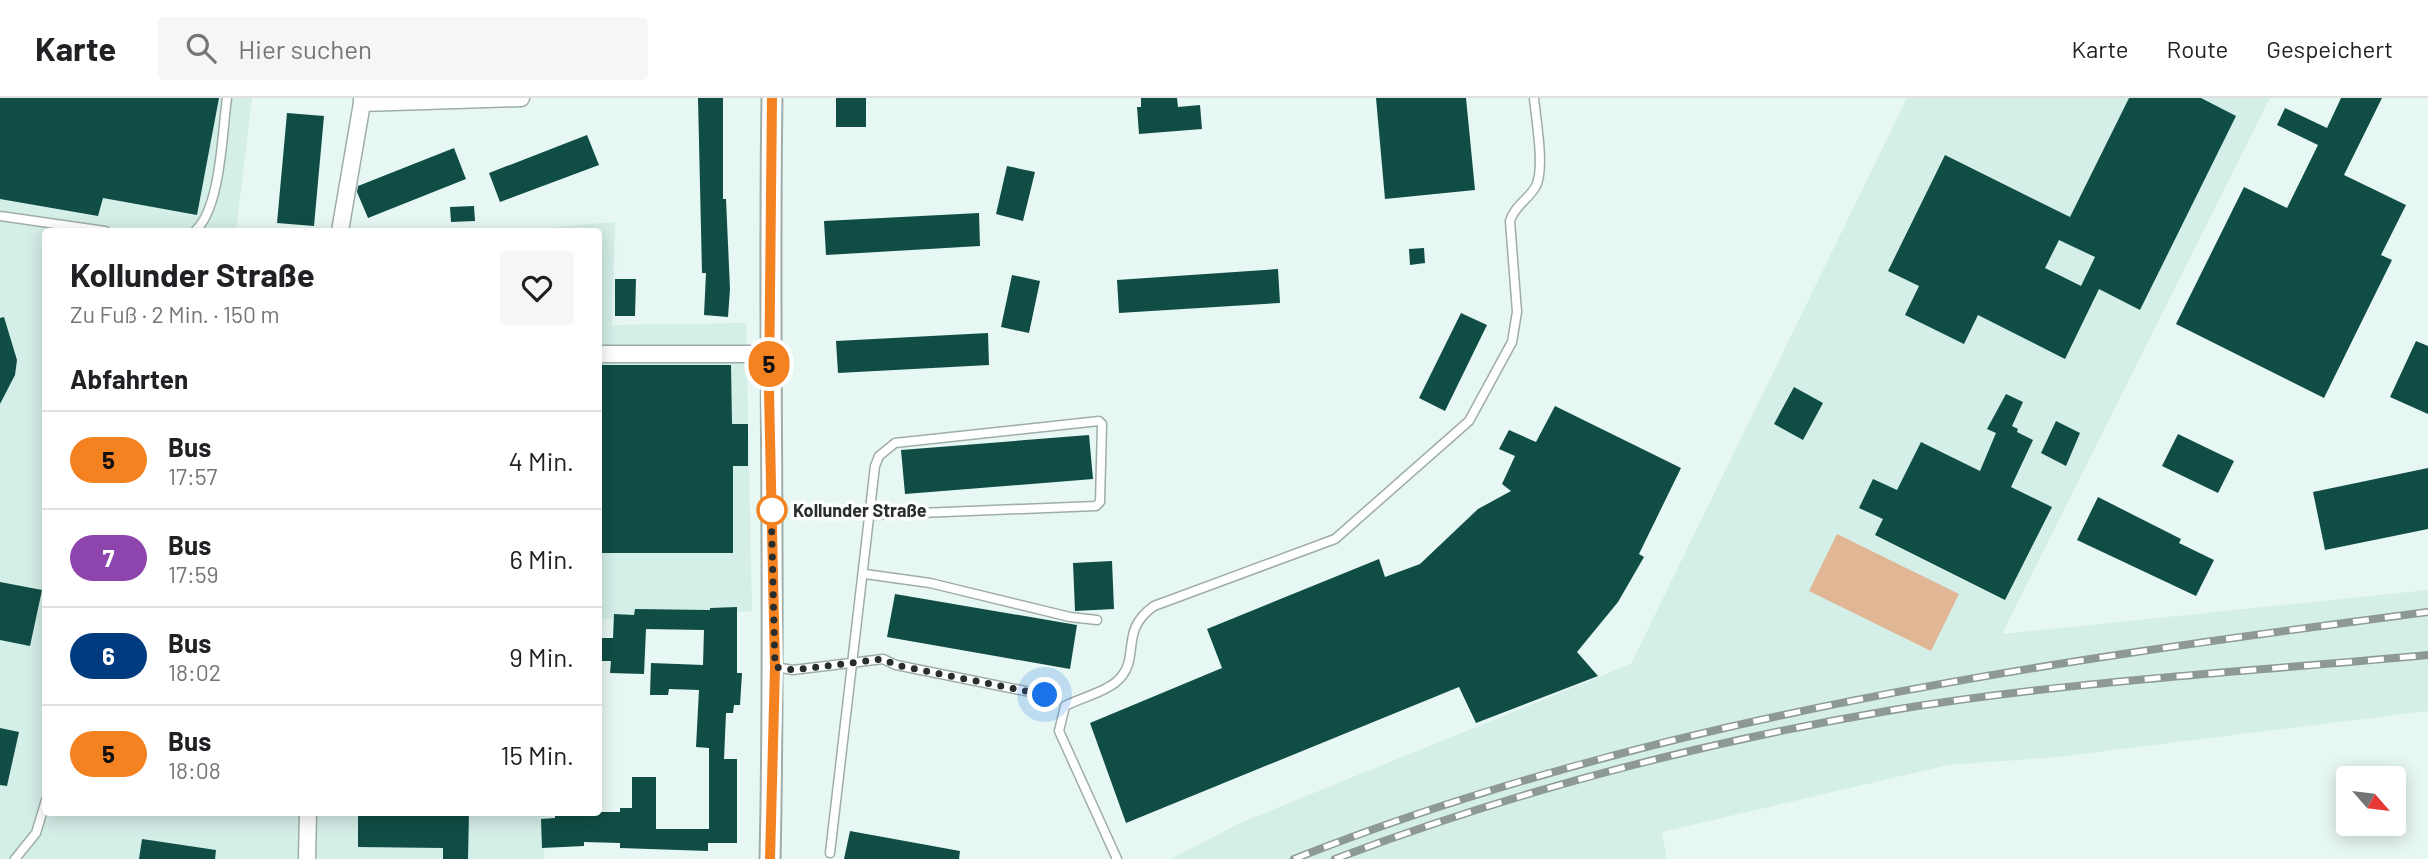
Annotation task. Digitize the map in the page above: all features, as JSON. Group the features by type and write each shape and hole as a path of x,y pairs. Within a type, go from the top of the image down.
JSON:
{"street":[{"path":"341,228 362,101 521,98"},
{"path":"770,859 775,667 769,354 772,98"},
{"path":"602,354 769,354"},
{"path":"307,859 308,816"}],"lane":[{"path":"198,228 204,223 212,204 227,98"},
{"path":"1117,859 1059,731 1065,706 1115,684 1128,663 1131,634 1138,617 1154,606 1335,539 1469,421 1511,342 1516,322 1516,284 1510,221 1514,209 1535,188 1539,173 1534,98"},
{"path":"0,216 84,228"},
{"path":"830,853 865,573 875,466 879,456 895,443 1027,430 1061,423 1099,421 1102,424 1100,502 1096,506 871,515"},
{"path":"865,573 930,583 1070,617 1097,620"},
{"path":"775,667 793,670 883,659 896,665 1045,695"},
{"path":"15,859 36,833 42,813"}],"shaded area":[{"path":"0,98 252,98 236,228 42,228 42,816 546,816 544,859 0,859"},
{"path":"1907,98 2270,98 2002,634 2428,590 2428,711 2057,757 1948,765 1662,832 1667,859 1171,859 1240,823 1631,664"},
{"path":"615,222 612,325 746,323 752,611 602,619 602,228 543,228"},
{"path":"1837,534 1959,594 1931,651 1809,591"}],"building":[{"path":"0,98 219,98 197,215 103,198 98,216 0,199"},
{"path":"698,98 723,98 723,199 726,199 730,289 728,317 704,315 706,273 702,273"},
{"path":"836,98 866,98 866,127 836,127"},
{"path":"1141,98 1177,98 1178,107 1200,105 1202,129 1139,134 1137,107 1141,107"},
{"path":"1376,98 1466,98 1475,190 1385,199"},
{"path":"2129,98 2201,98 2236,116 2140,310 2099,289 2065,359 1978,315 1964,344 1905,315 1919,286 1888,271 1945,155 2070,217","holes":["2059,240 2095,257 2081,286 2045,268"]},
{"path":"2341,98 2382,98 2344,175 2406,205 2381,255 2392,260 2324,398 2176,324 2244,187 2287,208 2318,145 2277,125 2285,108 2327,128"},
{"path":"287,113 324,116 314,226 277,223"},
{"path":"587,135 599,165 500,202 489,173"},
{"path":"454,148 466,179 368,218 357,192 358,186"},
{"path":"1007,166 1035,172 1023,221 996,214"},
{"path":"474,206 475,221 451,222 450,207"},
{"path":"979,213 980,246 826,255 824,221"},
{"path":"1424,248 1425,263 1410,265 1409,249"},
{"path":"1278,269 1280,303 1119,313 1117,280"},
{"path":"1012,275 1040,281 1029,333 1001,327"},
{"path":"615,279 636,279 635,316 615,316"},
{"path":"1461,313 1487,325 1445,411 1419,398"},
{"path":"4,317 17,360 15,375 0,404 0,318"},
{"path":"988,333 989,365 838,373 836,341"},
{"path":"2416,341 2428,346 2428,414 2390,397"},
{"path":"602,365 731,365 732,424 748,424 748,466 733,466 733,553 602,553"},
{"path":"1794,387 1823,403 1803,440 1774,424"},
{"path":"2006,394 2023,402 2012,426 2018,429 2017,432 2033,440 2011,487 2052,507 2005,600 1875,535 1883,519 1859,508 1873,479 1897,490 1921,442 1980,471 1996,433 1987,429"},
{"path":"1555,406 1681,468 1639,554 1644,557 1618,602 1577,652 1598,676 1476,723 1459,687 1126,823 1090,723 1222,668 1207,629 1379,559 1385,577 1420,564 1478,509 1511,491 1502,484 1515,456 1499,449 1509,430 1536,442"},
{"path":"2056,421 2080,433 2066,466 2041,453"},
{"path":"2178,434 2234,461 2218,493 2162,466"},
{"path":"1089,435 1093,479 905,494 901,450"},
{"path":"2428,468 2428,529 2325,550 2313,492"},
{"path":"2098,497 2181,539 2179,543 2214,560 2196,596 2077,540"},
{"path":"1112,561 1114,609 1075,611 1073,563"},
{"path":"0,582 42,590 30,646 0,640"},
{"path":"895,594 1077,625 1070,669 887,637"},
{"path":"737,607 737,673 742,673 740,705 734,705 733,713 726,713 724,759 737,759 737,843 708,843 708,851 620,848 620,843 584,842 584,846 542,848 541,819 555,816 602,816 602,812 620,812 620,808 632,808 632,777 656,777 656,829 709,829 709,748 696,747 699,690 669,689 668,695 650,695 651,663 703,665 704,630 646,629 644,674 610,673 611,661 602,661 602,638 613,638 614,614 634,615 635,609"},
{"path":"0,728 19,732 7,786 0,785"},
{"path":"358,816 469,816 468,859 443,859 443,848 358,847"},
{"path":"850,831 960,851 959,859 844,859"},
{"path":"142,839 216,850 215,859 139,859"}],"railway":[{"path":"1294,859 1431,809 1570,767 1711,731 1996,674 2428,612"},
{"path":"1335,859 1538,791 1677,754 1817,724 2021,692 2428,655"}],"bus line":[{"name":"5","path":"770,859 775,667 769,392 772,98"}],"place":[{"name":"Kollunder Straße","path":"772,510"}],"route":[{"path":"772,510 771,502 775,667 793,670 883,659 896,665 1045,695"}]}
